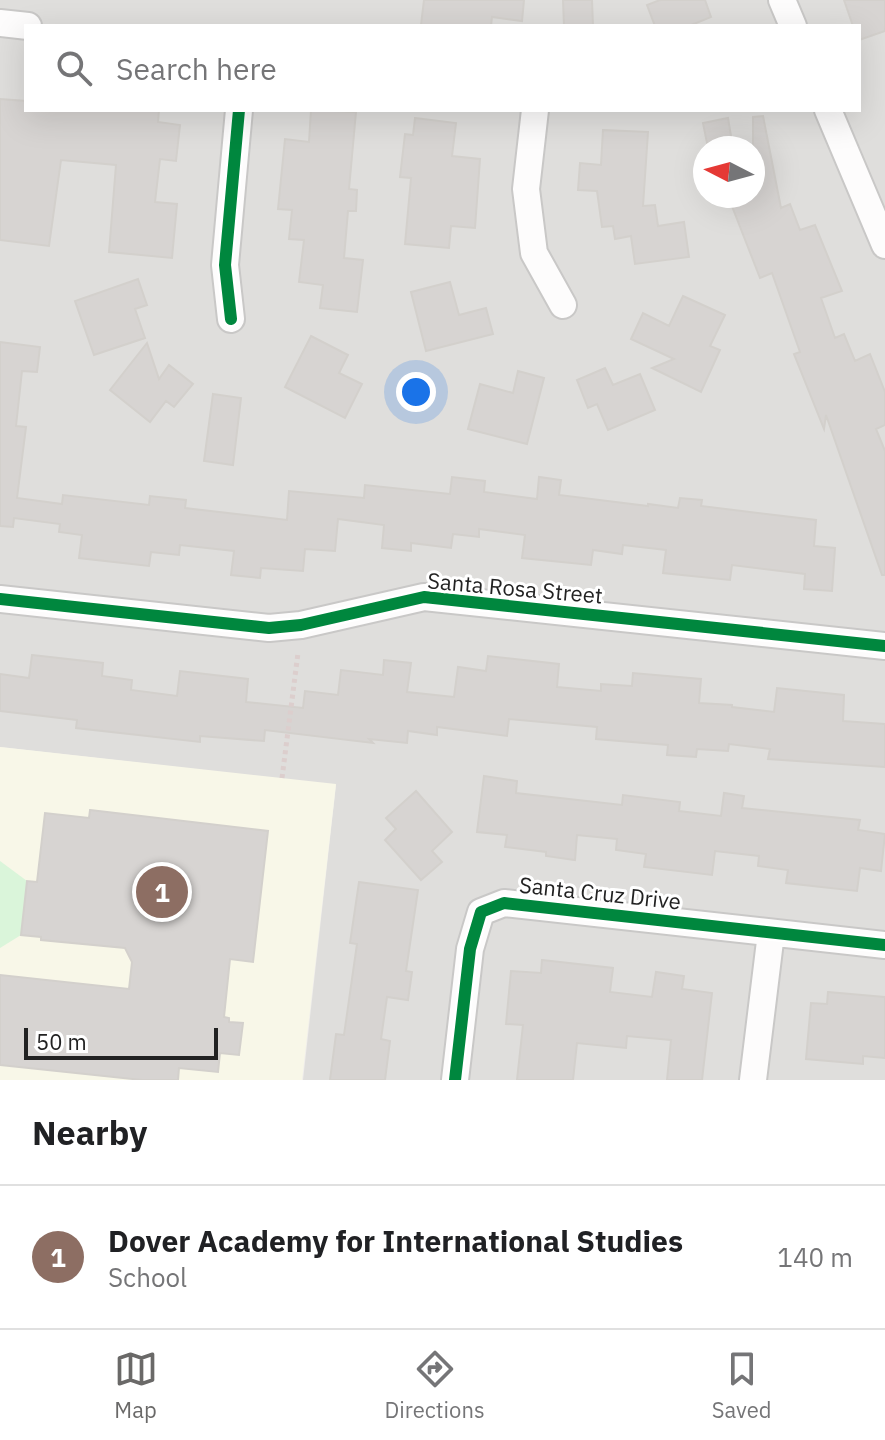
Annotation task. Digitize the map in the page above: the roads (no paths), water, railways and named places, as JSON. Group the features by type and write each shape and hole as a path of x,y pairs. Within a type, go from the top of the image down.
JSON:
{"street":[{"path":"782,0 792,24"},
{"path":"0,23 24,26"},
{"path":"231,319 225,265 239,112"},
{"path":"535,112 526,189 534,253 563,305"},
{"path":"829,112 885,245"},
{"name":"Santa Rosa Street","path":"0,599 269,628 301,625 424,597 885,646"},
{"name":"Santa Cruz Drive","path":"455,1080 470,949 481,912 504,903 537,904 885,945"},
{"path":"753,1080 771,933"}],"place":[{"name":"Dover Academy for International Studies","path":"162,892"}]}
